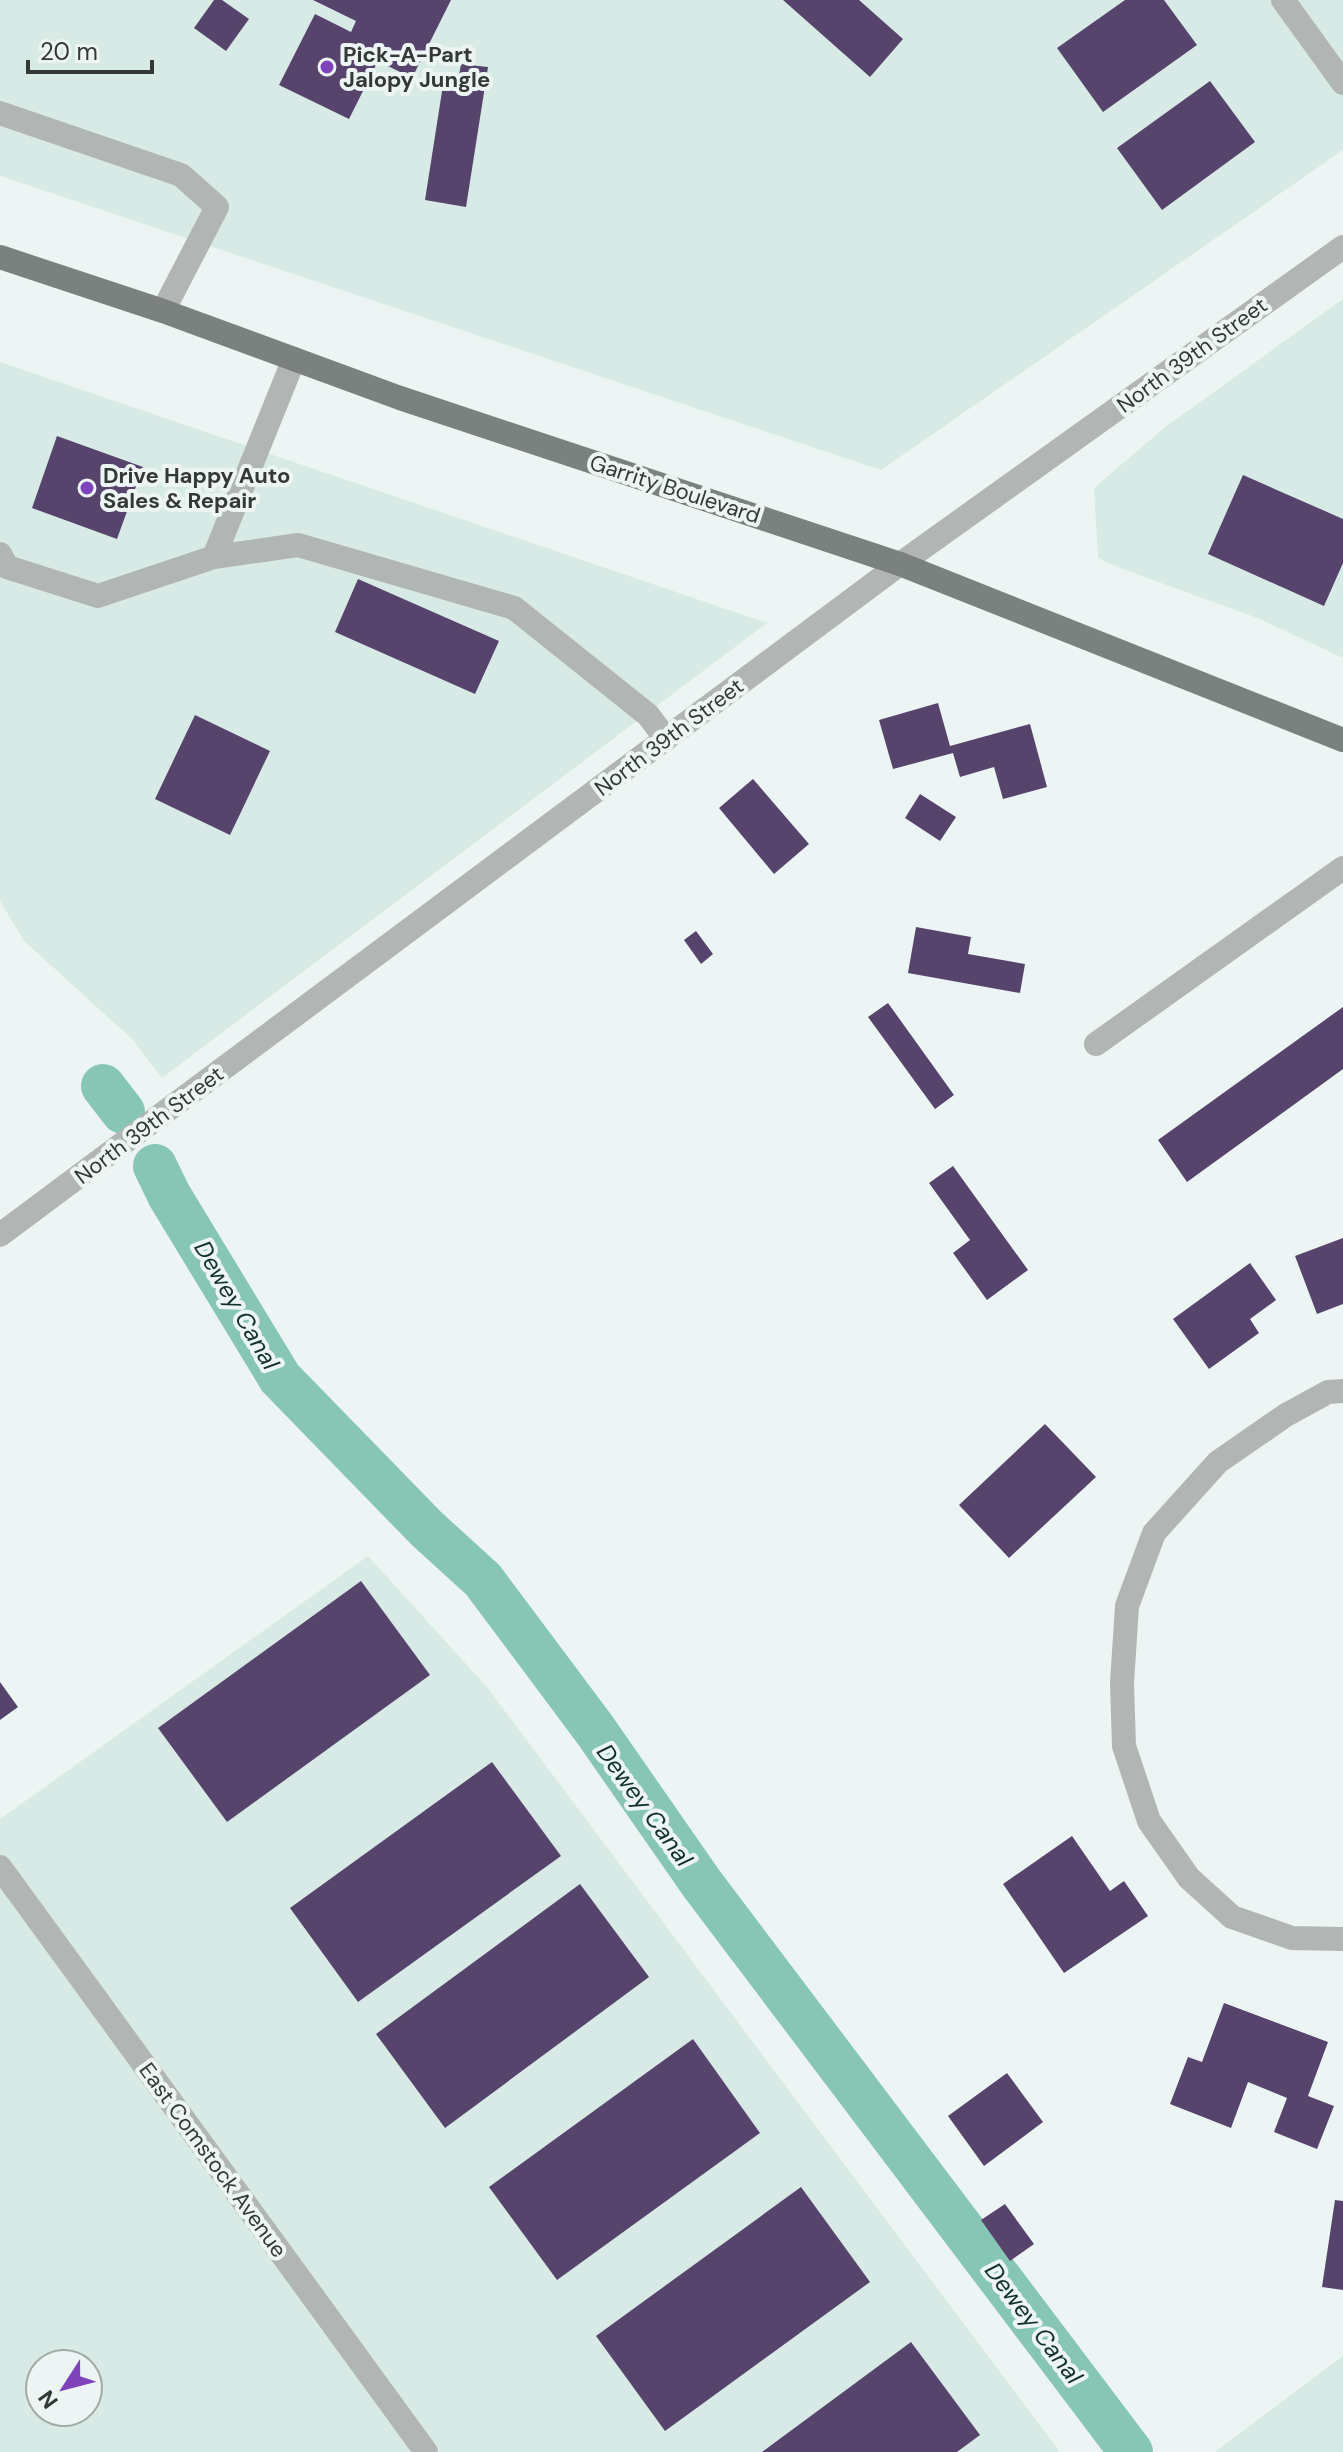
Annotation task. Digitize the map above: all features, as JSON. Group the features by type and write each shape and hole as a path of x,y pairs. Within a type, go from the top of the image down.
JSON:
{"main road":[{"name":"Garrity Boulevard","path":"0,257 163,311 400,398 900,564 1343,740"}],"street":[{"path":"1283,0 1343,83"},
{"path":"0,113 181,175 217,207 163,311"},
{"name":"North 39th Street","path":"0,1235 900,564 1343,247"},
{"path":"214,557 294,359"},
{"path":"0,554 7,567 98,596 214,557 298,545 514,608 648,715 666,739"},
{"path":"1096,1044 1343,868"},
{"path":"1343,1391 1328,1392 1286,1415 1218,1462 1154,1533 1127,1606 1122,1683 1124,1746 1149,1821 1189,1878 1232,1917 1292,1938 1343,1939"},
{"name":"East Comstock Avenue","path":"0,1867 426,2452"}],"shaded area":[{"path":"0,0 1343,0 1343,150 881,470 0,176"},
{"path":"1343,299 1343,658 1260,619 1098,558 1094,488 1164,428"},
{"path":"0,362 767,623 162,1078 132,1039 24,941 0,901"},
{"path":"368,1556 487,1687 1060,2452 0,2452 0,1819"},
{"path":"1343,2356 1343,2452 1215,2452"}],"building":[{"path":"214,0 222,0 249,19 226,51 194,28"},
{"path":"313,0 451,0 412,78 378,61 349,119 279,85 315,14 351,32 356,21"},
{"path":"783,0 859,0 903,39 870,77"},
{"path":"1125,0 1164,0 1197,45 1103,112 1057,48"},
{"path":"461,64 488,67 466,207 425,200 443,85 457,87"},
{"path":"1210,81 1255,142 1162,210 1117,148"},
{"name":"Drive Happy Auto Sales & Repair","path":"57,436 143,467 117,539 32,508"},
{"path":"1243,475 1343,519 1343,563 1324,606 1208,554"},
{"path":"358,579 499,641 475,694 335,632"},
{"path":"938,703 950,746 1030,724 1047,787 1003,799 994,767 960,777 953,753 893,769 879,720"},
{"path":"195,715 270,751 230,835 155,799"},
{"path":"753,779 809,844 774,874 719,808"},
{"path":"920,794 956,817 940,841 905,818"},
{"path":"916,927 971,937 968,954 1025,964 1020,993 908,973"},
{"path":"696,931 713,954 701,964 684,940"},
{"path":"888,1003 954,1095 935,1109 868,1017"},
{"path":"1343,1007 1343,1069 1187,1182 1158,1140"},
{"path":"953,1166 1028,1270 987,1300 953,1253 970,1240 929,1183"},
{"path":"1343,1238 1343,1304 1317,1314 1295,1256"},
{"path":"1250,1263 1276,1300 1250,1319 1259,1333 1209,1369 1173,1319"},
{"path":"1045,1424 1096,1477 1009,1558 959,1505"},
{"path":"361,1581 430,1675 227,1822 158,1728"},
{"path":"0,1682 18,1707 0,1720"},
{"path":"492,1762 561,1856 358,2002 290,1908"},
{"path":"1072,1836 1110,1891 1124,1881 1148,1916 1064,1973 1003,1884"},
{"path":"580,1884 649,1977 445,2128 376,2034"},
{"path":"1224,2003 1328,2042 1308,2096 1334,2106 1317,2149 1274,2132 1287,2098 1248,2082 1231,2128 1170,2104 1188,2057 1202,2062"},
{"path":"693,2039 760,2133 557,2280 489,2187"},
{"path":"1007,2073 1043,2122 984,2166 948,2116"},
{"path":"801,2187 870,2282 665,2431 596,2336"},
{"path":"1335,2200 1343,2201 1343,2290 1322,2287"},
{"path":"1005,2204 1034,2244 1010,2261 981,2220"},
{"path":"911,2342 980,2435 957,2452 762,2452"}],"waterway":[{"name":"Dewey Canal","path":"103,1086 123,1112"},
{"name":"Dewey Canal","path":"155,1166 169,1195 280,1378 427,1529 483,1580 595,1730 702,1884 1131,2452"}],"place":[{"name":"Pick-A-Part Jalopy Jungle","path":"327,67"},
{"name":"Drive Happy Auto Sales & Repair","path":"87,488"}]}
